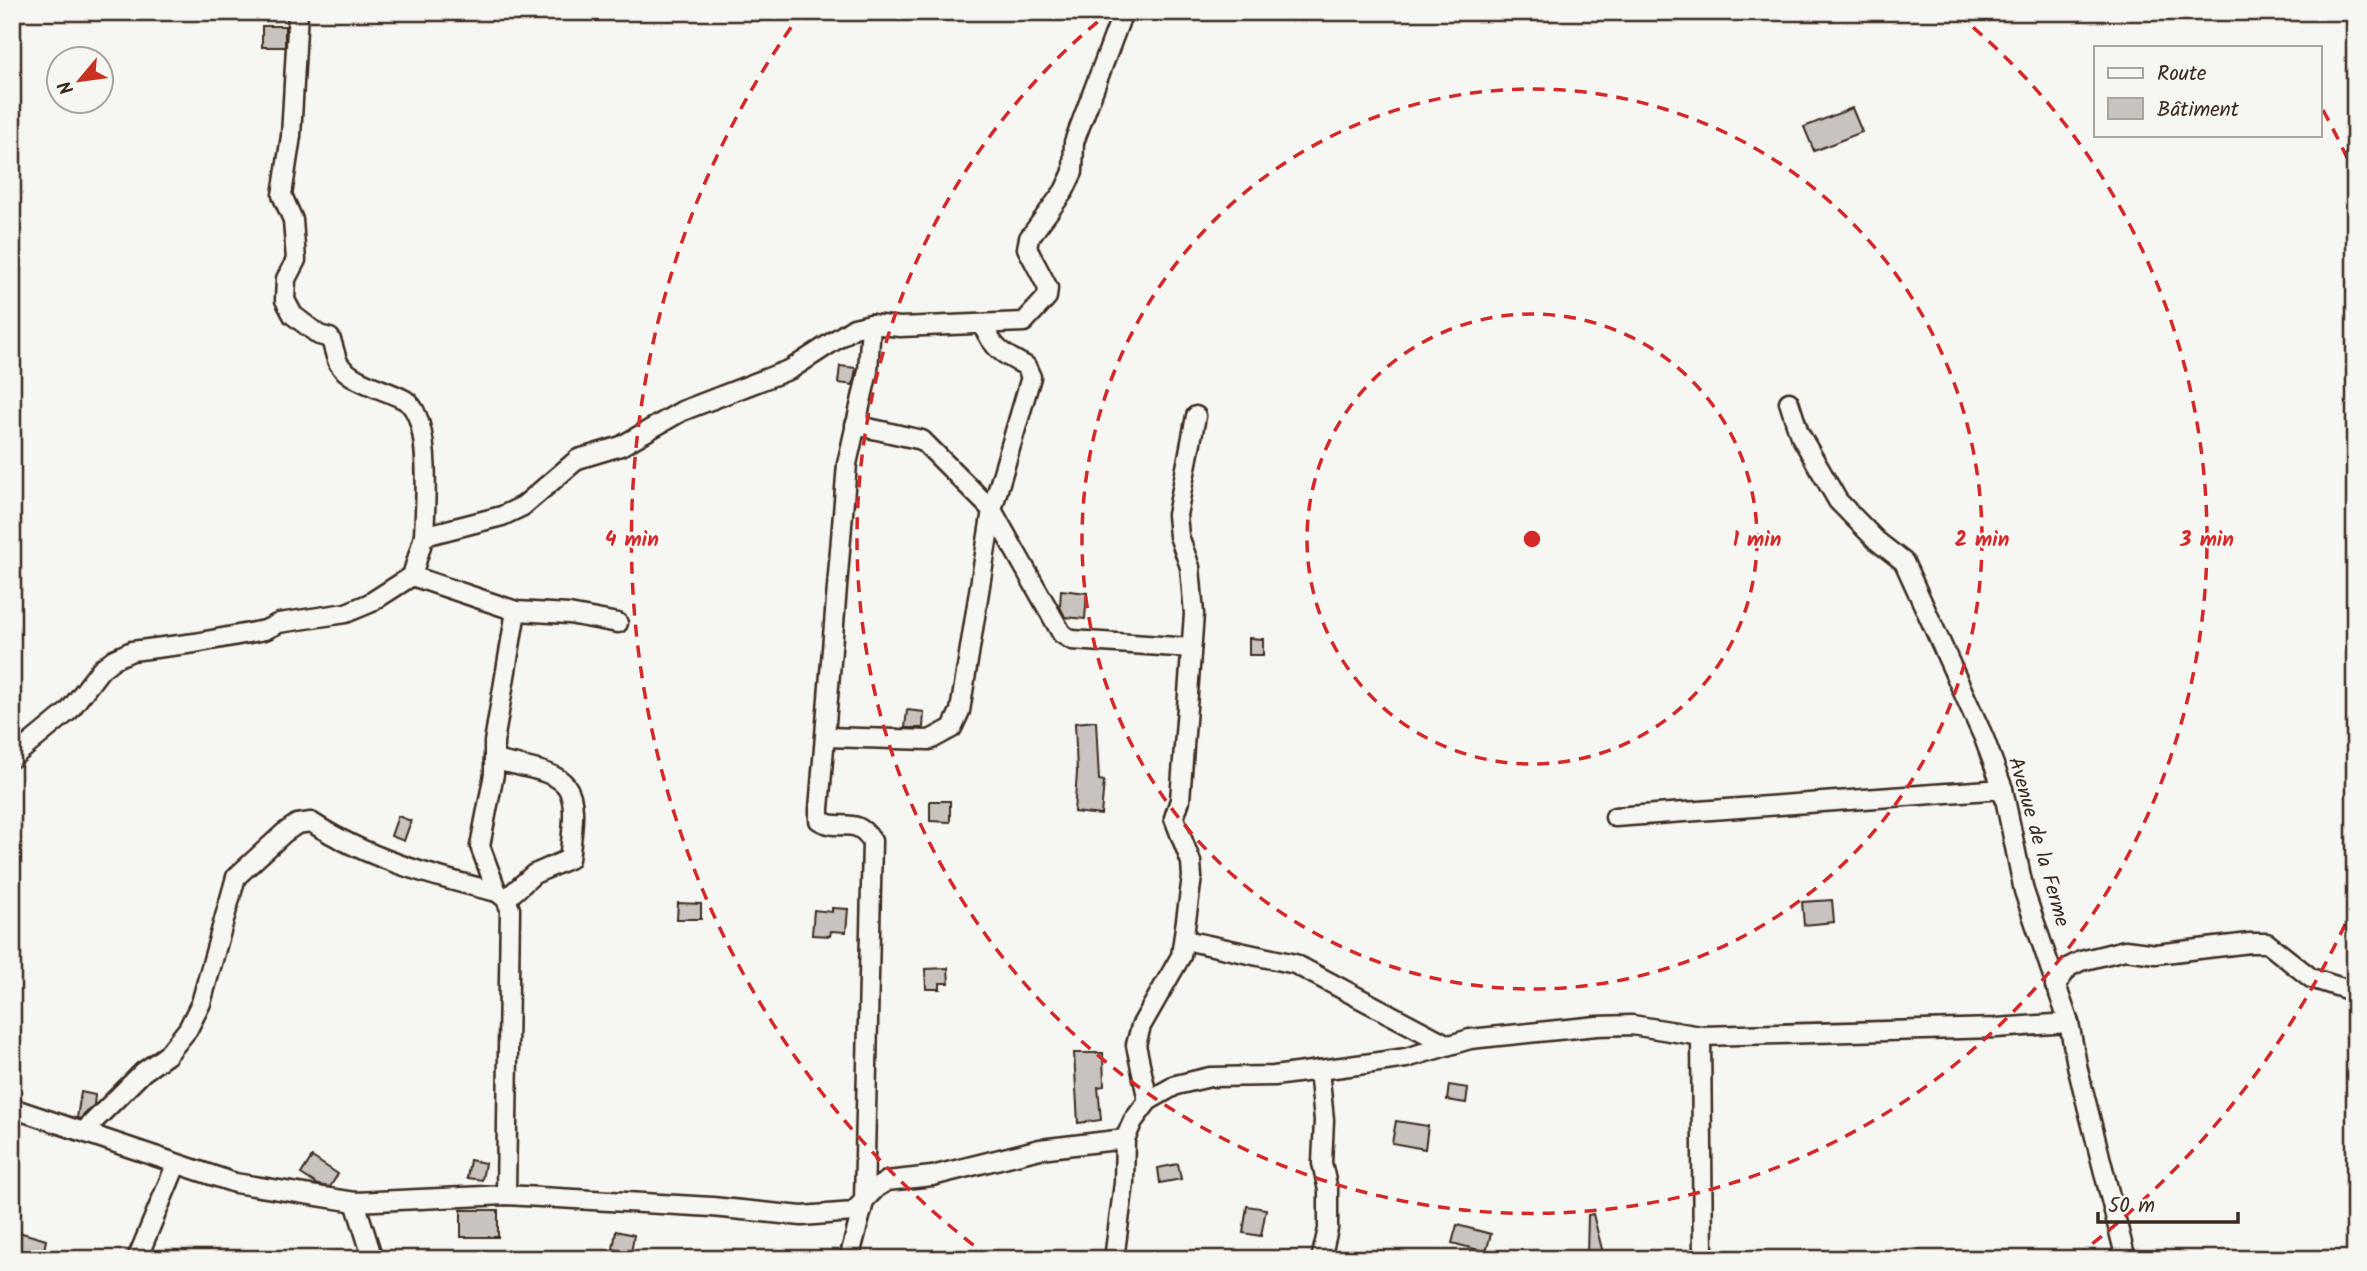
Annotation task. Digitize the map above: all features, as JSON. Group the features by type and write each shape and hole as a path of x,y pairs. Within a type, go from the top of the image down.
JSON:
{"street":[{"path":"12,758 69,711 101,669 114,659 132,651 195,643 265,630 279,623 346,613 370,603 412,576 424,536 428,469 416,415 407,401 383,393 339,364 330,338 319,335 293,315 285,300 286,279 296,260 293,220 282,195 291,136 298,12"},
{"path":"424,536 502,516 523,506 578,459 621,446 682,411 791,369 840,336 871,324 983,325 1024,322 1047,297 1048,288 1027,248 1030,239 1064,191 1073,172 1074,142 1123,12"},
{"path":"849,1259 864,1202 872,841 864,830 853,825 827,825 819,820 847,464 868,371 871,324"},
{"path":"826,737 930,740 952,728 960,711 992,510 1031,377 1026,366 1000,354 991,344 983,325"},
{"name":"Avenue de la Ferme","path":"1789,402 1799,433 1838,501 1869,534 1904,562 2003,789 2021,879 2054,986 2070,1023 2078,1070 2126,1259"},
{"path":"1148,1101 1136,1045 1140,1026 1181,956 1185,940 1191,862 1174,818 1180,800 1194,614 1190,567 1179,536 1177,515 1196,416"},
{"path":"855,425 922,440 992,510 1062,634 1072,640 1191,648"},
{"path":"412,576 516,611 569,614 618,623"},
{"path":"506,1195 510,909 501,896 480,846 494,774 494,742 516,611"},
{"path":"85,1130 143,1072 167,1055 188,1029 201,1003 236,877 297,824 311,822 345,844 427,875 501,896 534,874 569,859 575,812 574,796 566,782 548,771 494,760"},
{"path":"1615,817 2003,789"},
{"path":"1185,940 1295,964 1446,1044"},
{"path":"2054,986 2069,967 2081,961 2124,950 2156,954 2267,943 2311,978 2355,992"},
{"path":"1114,1259 1124,1183 1125,1139 1133,1121 1148,1101 1176,1085 1210,1077 1319,1070 1406,1058 1446,1044 1597,1026 1632,1025 1701,1036 1996,1028 2070,1023"},
{"path":"1701,1036 1703,1259"},
{"path":"1319,1070 1324,1120 1322,1163 1328,1190 1328,1229 1321,1259"},
{"path":"12,1108 85,1130 176,1165 235,1183 355,1202 506,1195 712,1207 802,1216 853,1212 876,1188 887,1181 932,1176 1040,1149 1125,1139"},
{"path":"136,1259 176,1165"},
{"path":"355,1202 373,1259"}],"building":[{"path":"262,26 285,26 285,47 262,47"},
{"path":"1852,108 1862,132 1814,151 1804,127"},
{"path":"840,366 856,368 853,385 838,383"},
{"path":"1061,590 1087,593 1085,619 1065,617 1060,607"},
{"path":"1249,638 1263,639 1263,655 1249,655"},
{"path":"907,710 924,712 923,728 905,728"},
{"path":"1096,721 1099,780 1104,781 1101,815 1074,812 1077,773 1075,723"},
{"path":"930,801 950,801 950,822 930,821"},
{"path":"398,816 411,821 404,841 391,836"},
{"path":"1832,900 1834,922 1804,925 1802,902"},
{"path":"678,903 701,904 701,919 677,919"},
{"path":"832,908 848,909 846,932 831,931 830,936 812,935 814,910 832,912"},
{"path":"948,968 949,983 940,983 940,989 926,989 925,969"},
{"path":"1074,1053 1103,1053 1104,1086 1098,1087 1101,1120 1078,1123"},
{"path":"1449,1085 1468,1088 1466,1103 1447,1100"},
{"path":"81,1092 95,1095 94,1105 80,1119 77,1118"},
{"path":"1396,1121 1428,1126 1425,1149 1392,1143"},
{"path":"312,1157 338,1174 330,1187 318,1185 301,1174"},
{"path":"470,1160 485,1163 482,1180 467,1178"},
{"path":"1178,1164 1181,1179 1160,1183 1158,1168"},
{"path":"1247,1206 1266,1209 1261,1236 1243,1233"},
{"path":"461,1210 498,1210 498,1237 461,1237"},
{"path":"1593,1214 1604,1257 1587,1257 1588,1215"},
{"path":"1457,1225 1491,1234 1486,1252 1452,1243"},
{"path":"12,1230 46,1240 43,1256 32,1254 31,1259 16,1259 18,1251 12,1249"},
{"path":"616,1231 634,1235 631,1254 613,1249"}]}
